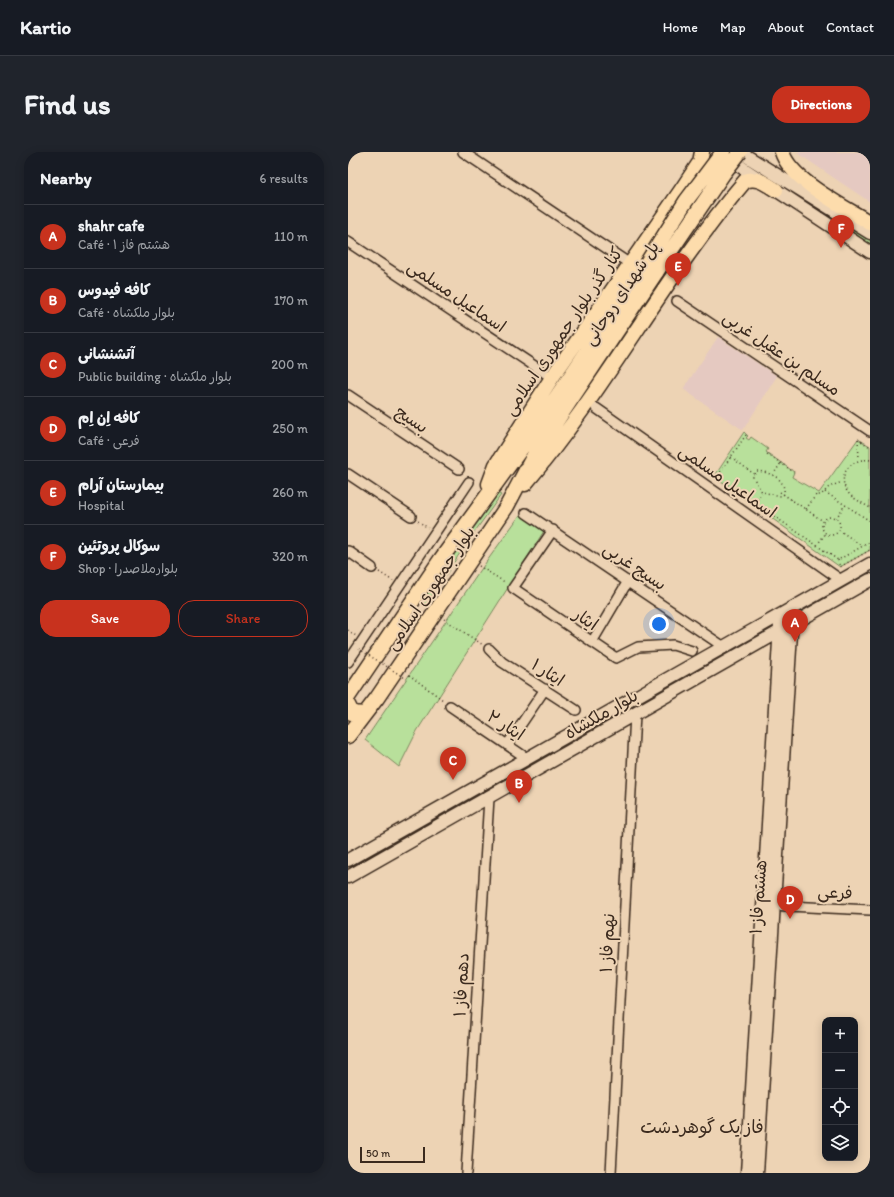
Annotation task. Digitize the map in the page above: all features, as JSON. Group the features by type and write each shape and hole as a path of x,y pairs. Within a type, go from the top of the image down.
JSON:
{"main road":[{"name":"کنار گذر بلوار جمهوری اسلامی","path":"484,499 496,465 553,376 682,190 700,162 702,152"},
{"path":"719,152 870,252"},
{"name":"پل شهدای روحانی","path":"524,445 620,304 686,201 723,152"},
{"path":"740,152 870,233"},
{"name":"پل شهدای روحانی","path":"534,455 723,174 740,152"},
{"path":"782,152 786,162 800,178 870,223"},
{"path":"507,506 555,448 716,214 745,180 751,178 759,180 776,190"},
{"path":"682,190 692,181 698,180 716,188 720,193 722,200 716,214"},
{"name":"بلوار جمهوری اسلامی","path":"348,697 441,559 524,445"},
{"name":"بلوار جمهوری اسلامی","path":"348,736 365,714 507,506 534,455"},
{"name":"بلوار ملکشاه","path":"348,860 391,837 870,564"},
{"name":"بلوار ملکشاه","path":"348,877 870,580"},
{"name":"هشتم فاز ۱","path":"748,1173 792,624 792,608"},
{"name":"هشتم فاز ۱","path":"757,1173 780,615"},
{"path":"348,705 352,713 365,714"},
{"path":"432,813 431,822 439,826"},
{"path":"391,837 396,836 402,839 402,847"}],"street":[{"path":"463,152 630,264"},
{"name":"اسماعیل مسلمی","path":"348,242 548,376"},
{"name":"مسلم بن عقیل غربی","path":"677,301 870,431"},
{"name":"بسیج","path":"348,395 459,469"},
{"name":"اسماعیل مسلمی","path":"596,408 841,580"},
{"path":"348,474 411,516"},
{"path":"348,662 469,482"},
{"name":"بسیج غربی","path":"526,513 724,647"},
{"path":"513,588 553,530"},
{"path":"348,551 372,568"},
{"path":"592,642 628,581"},
{"name":"ایثار","path":"513,588 616,658 638,647 673,645 692,651"},
{"name":"ایثار ۱","path":"488,649 502,662 576,710"},
{"path":"507,745 545,689"},
{"name":"ایثار ۲","path":"450,706 528,759"},
{"name":"نهم فاز ۱","path":"612,1173 635,714"},
{"name":"دهم فاز ۱","path":"466,1173 489,798"},
{"name":"فرعی","path":"769,905 870,910"}],"path":[{"path":"746,435 717,477 838,560 840,567 870,550"},
{"path":"859,459 858,439 870,446"},
{"path":"767,454 794,472"},
{"path":"731,457 754,474 753,477 762,492 781,496 784,494"},
{"path":"806,509 816,495 821,495 826,492 829,487 842,482 848,468 859,459 870,460"},
{"path":"773,475 781,463"},
{"path":"754,474 757,471 770,472 776,477 785,491 784,494"},
{"path":"842,482 847,493 870,508"},
{"path":"755,503 762,492"},
{"path":"780,492 824,521"},
{"path":"826,492 870,521"},
{"path":"836,518 845,505"},
{"path":"411,516 435,532"},
{"path":"828,517 836,518 840,524 838,530 831,535 826,533 822,529 824,521 828,517"},
{"path":"838,530 862,546"},
{"path":"817,545 826,533"},
{"path":"838,560 870,542"},
{"path":"479,566 513,588"},
{"path":"372,568 399,586"},
{"path":"444,619 488,649"},
{"path":"359,649 405,678"},
{"path":"409,675 450,706"}],"shaded area":[{"path":"796,152 870,152 870,202 837,180"},
{"path":"718,337 777,376 743,430 683,389"}],"green space":[{"path":"822,212 870,239 870,244 822,216"},
{"path":"744,432 748,436 746,438 749,440 751,437 768,449 766,452 794,472 792,477 819,493 858,439 870,446 870,550 840,567 714,477"},
{"path":"496,492 501,495 463,548 459,545"},
{"path":"520,515 544,531 417,731 399,767 365,740 482,568"},
{"path":"457,547 462,550 426,605 421,602"},
{"path":"870,567 870,576 797,617 796,611"}],"place":[{"name":"سوکال پروتئین","path":"841,248"},
{"name":"بیمارستان آرام","path":"678,286"},
{"name":"shahr cafe","path":"795,642"},
{"name":"آتشنشانی","path":"453,780"},
{"name":"كافه فيدوس","path":"519,803"},
{"name":"کافه اِن اِم","path":"790,919"}],"district":[{"name":"فاز یک گوهردشت","path":"702,1127"}]}
